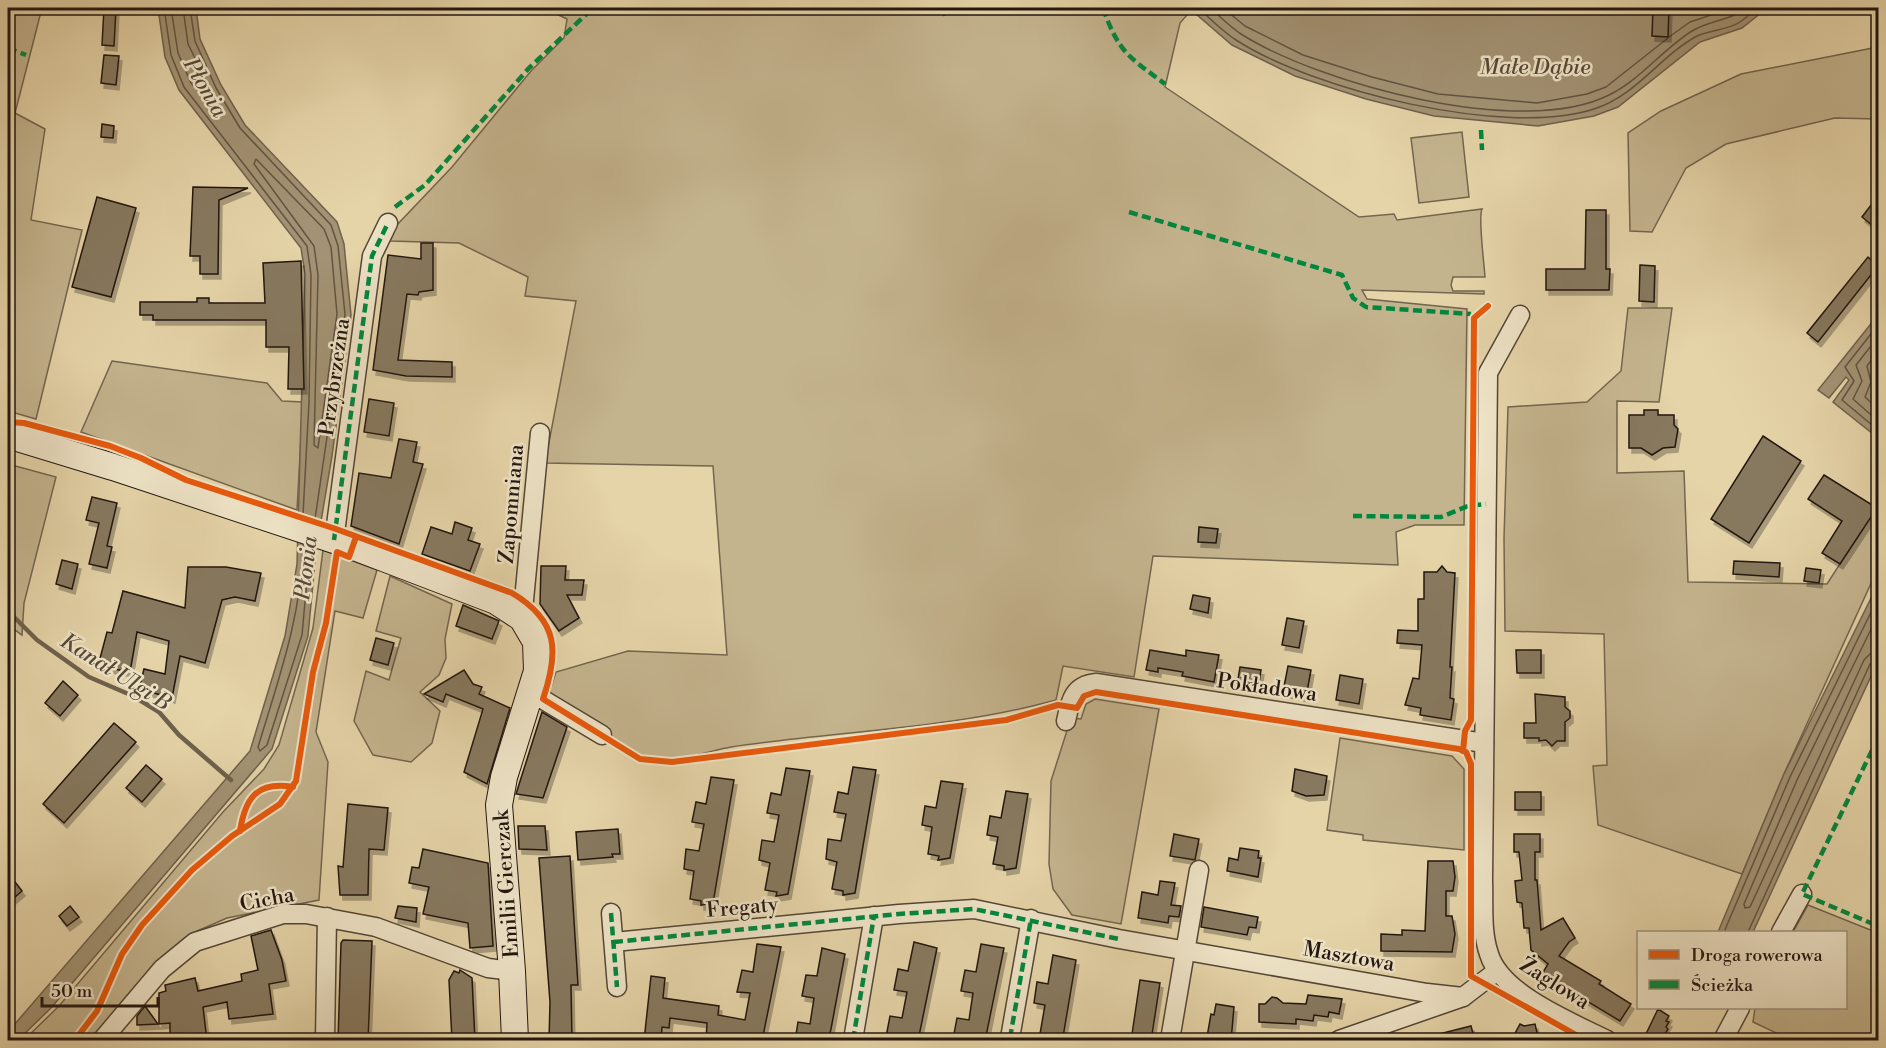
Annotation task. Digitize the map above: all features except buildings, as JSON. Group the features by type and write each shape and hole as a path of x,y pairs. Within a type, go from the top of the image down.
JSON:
{"street":[{"name":"Przybrzeżna","path":"329,538 372,256 388,223"},
{"name":"Żaglowa","path":"1520,315 1488,373 1483,880 1485,940 1497,971 1520,993 1606,1041"},
{"name":"Zapomniana","path":"517,613 524,600 540,433"},
{"name":"Emilii Gierczak","path":"8,435 329,538 496,601 517,613 528,626 536,642 538,661 532,693 504,777 499,805 515,1041"},
{"name":"Pokładowa","path":"1066,721 1076,692 1085,685 1096,683 1484,744"},
{"path":"532,693 602,735"},
{"path":"1170,1041 1199,870"},
{"path":"1782,931 1802,894"},
{"name":"Fregaty","path":"614,942 874,916 974,909 1119,939"},
{"path":"611,913 617,987"},
{"name":"Cicha","path":"102,1041 162,969 195,942 283,914 327,917 396,932 488,968 512,971"},
{"path":"853,1041 874,916"},
{"path":"325,1041 327,917"},
{"path":"1010,1038 1031,919"},
{"name":"Masztowa","path":"1119,939 1415,991 1463,997"},
{"path":"1339,1041 1463,997 1497,971"},
{"path":"1723,1041 1739,1009"}],"shaded area":[{"path":"8,8 42,8 15,113 45,129 31,220 82,230 36,419 8,411"},
{"path":"557,8 1193,8 1180,23 1165,87 1359,217 1394,214 1397,220 1482,209 1481,230 1485,277 1453,277 1451,285 1453,291 1484,291 1484,294 1362,290 1367,299 1467,309 1464,525 1415,525 1396,532 1398,565 1153,556 1134,677 1063,666 1056,700 976,717 731,747 668,759 650,758 624,747 548,696 556,672 628,651 727,655 713,466 545,463 576,301 525,296 528,277 459,243 390,241 396,226 452,167 531,71 564,38 567,19 550,11"},
{"path":"1878,47 1878,119 1835,118 1726,144 1686,168 1652,232 1630,231 1628,133 1661,111 1741,74"},
{"path":"1462,132 1469,197 1419,203 1411,138"},
{"path":"1628,308 1672,308 1659,402 1617,401 1617,473 1684,471 1688,582 1827,584 1878,505 1878,568 1784,774 1742,874 1598,825 1593,766 1607,765 1604,634 1505,631 1504,538 1508,407 1587,402 1621,371"},
{"path":"112,361 267,383 282,401 303,402 297,510 81,432"},
{"path":"8,464 56,477 24,603 22,635 8,625"},
{"path":"323,550 377,570 363,618 335,611 316,732 328,762 319,900 227,918 195,932 171,952 91,1040 24,1040 59,1006 223,812 264,769 279,745 313,628"},
{"path":"390,576 452,604 445,639 446,658 439,675 420,692 440,711 432,743 411,762 373,755 354,721 366,671 389,680 401,638 376,631"},
{"path":"1095,699 1159,709 1121,924 1072,915 1053,889 1049,864 1051,781 1071,718 1081,719 1086,704"},
{"path":"1340,738 1452,756 1464,769 1464,850 1363,840 1363,835 1327,830"},
{"path":"1808,905 1878,933 1878,1040 1791,1040 1753,1022 1755,1009 1847,1009 1847,931 1794,931"}],"water":[{"name":"Płonia","path":"158,8 196,8 200,39 221,85 245,125 337,222 344,244 351,315 332,456 316,551 308,636 272,749 51,1008 18,1040 8,1040 8,1032 250,751 285,636 297,564 305,274 301,248 179,90 165,57"},
{"name":"Małe Dąbie","path":"1189,8 1767,8 1742,28 1700,42 1618,107 1594,116 1538,126 1434,116 1366,99 1295,76 1232,45"},
{"path":"1878,315 1878,438 1833,402 1849,380 1846,377 1829,398 1818,390"},
{"path":"1878,584 1878,661 1753,931 1718,931 1784,774"}],"waterway":[{"name":"Kanał Ulgi B","path":"8,611 37,640 89,677 133,696 159,712 179,735 231,780"}],"marked path":[{"path":"395,207 425,185 529,68 593,8"},
{"path":"940,8 947,17"},
{"path":"1103,8 1114,35 1126,52 1165,84"},
{"path":"8,48 26,55"},
{"path":"1481,130 1482,150"},
{"path":"1129,212 1342,275 1353,298 1366,307 1471,314"},
{"path":"334,540 372,256 388,223"},
{"path":"1353,516 1441,517 1468,506 1486,504"},
{"path":"1878,738 1802,894 1878,926"},
{"path":"614,942 899,914 974,909 1119,939"},
{"path":"611,913 617,987"},
{"path":"853,1040 874,916"},
{"path":"1010,1038 1031,919"}],"cycle path":[{"path":"1463,751 1465,731 1471,720 1474,318 1488,306"},
{"path":"8,422 24,423 110,446 186,480 336,529 512,593 539,615 547,626 551,639 552,667 543,699 640,759 672,762 1006,720 1058,705 1077,708 1084,696 1096,692 1459,749 1466,752 1471,764 1471,976 1585,1040"},
{"path":"75,1040 97,1011 122,954 142,925 192,870 232,836 280,804 296,781 313,672 326,623 337,552 349,557 356,537"},
{"path":"240,831 245,809 255,794 270,787 293,787"}]}
